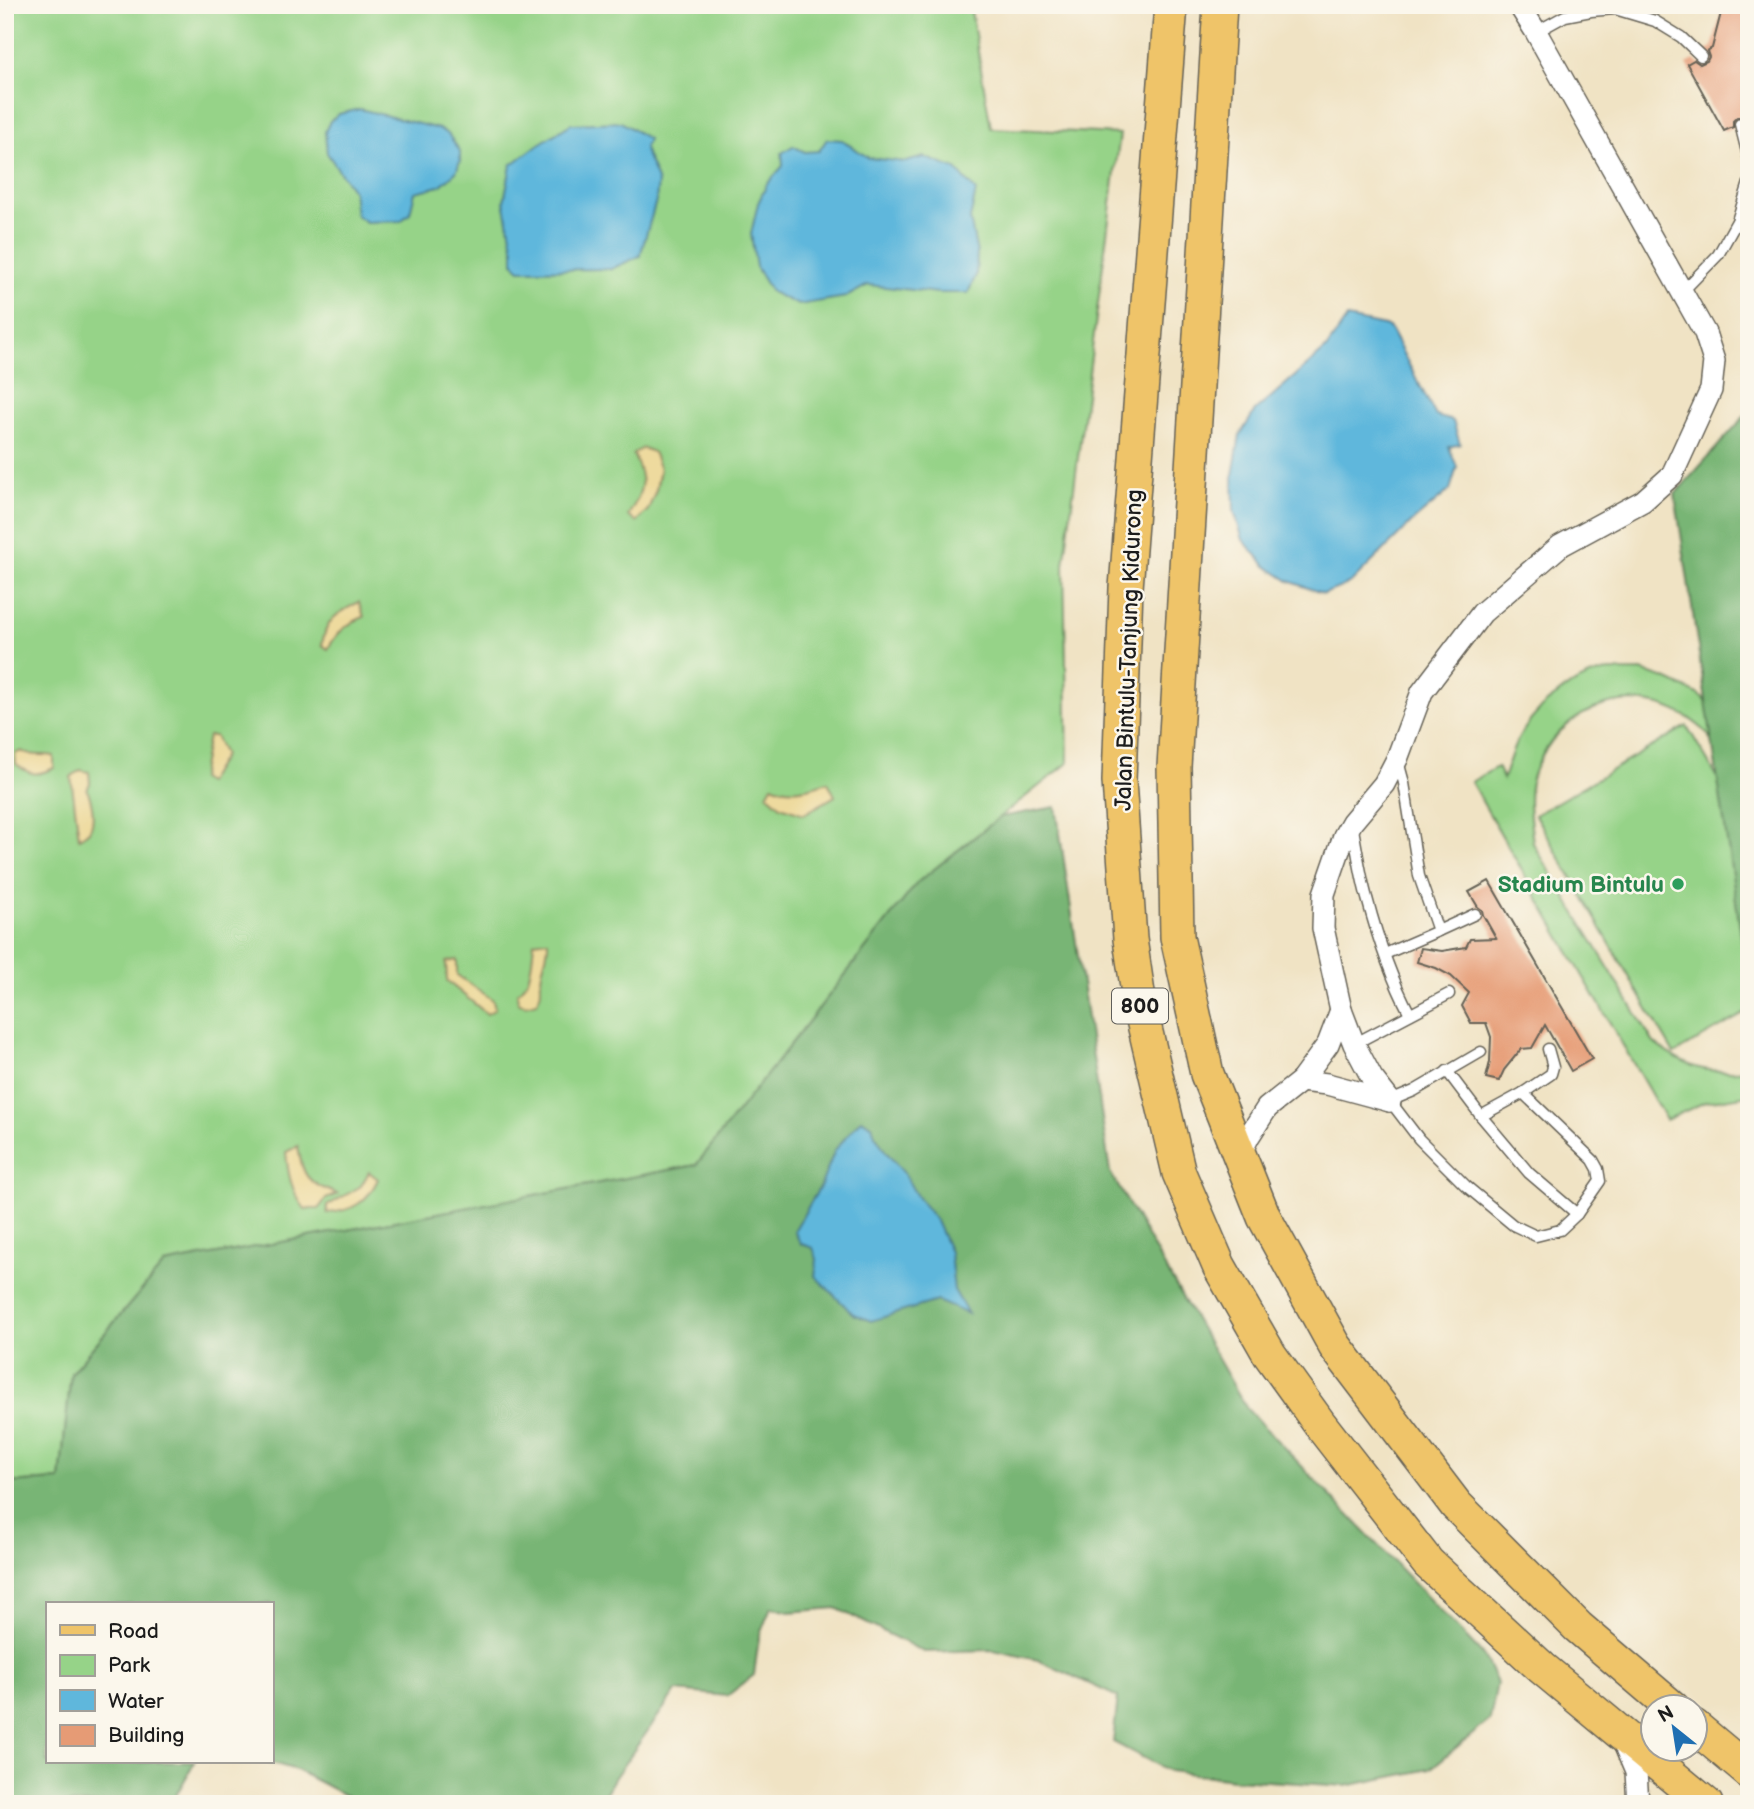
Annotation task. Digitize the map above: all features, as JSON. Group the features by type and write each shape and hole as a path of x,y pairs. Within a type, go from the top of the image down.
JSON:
{"main road":[{"name":"Jalan Bintulu-Tanjung Kidurong","path":"1171,5 1126,588 1119,781 1130,939 1138,994 1179,1173 1219,1266 1270,1355 1428,1563 1542,1668 1706,1804"},
{"name":"800","path":"1220,5 1174,767 1178,937 1207,1074 1264,1217 1335,1346 1456,1505 1578,1627 1658,1694"},
{"path":"1708,1737 1749,1772"}],"street":[{"path":"1390,1101 1372,1078 1354,1044 1341,1010 1323,928 1324,894 1344,836 1352,822 1384,784 1397,759 1422,692 1482,613 1560,546 1643,501 1672,475 1711,390 1714,361 1705,333 1519,5"},
{"path":"1240,1154 1267,1108 1301,1081 1328,1044 1341,1010"},
{"path":"1301,1081 1327,1084 1390,1101"},
{"path":"1620,1732 1636,1772 1637,1804"}],"lane":[{"path":"1536,32 1564,16 1616,7 1655,21 1681,37 1701,55"},
{"path":"1740,124 1749,160"},
{"path":"1683,291 1718,254 1743,222 1749,183"},
{"path":"1397,759 1404,782 1419,876 1438,931"},
{"path":"1352,822 1367,898 1385,954 1410,1014"},
{"path":"1385,954 1475,914"},
{"path":"1354,1044 1449,994"},
{"path":"1480,1116 1551,1074 1553,1067 1548,1049"},
{"path":"1481,1052 1414,1091 1390,1101 1419,1139 1457,1177 1513,1225 1536,1236 1560,1230 1577,1214 1600,1181 1593,1160 1523,1093"},
{"path":"1447,1071 1480,1116 1529,1173 1577,1214"}],"green space":[{"path":"5,5 970,5 991,128 1120,134 1064,565 1068,763 918,882 696,1165 164,1264 71,1373 60,1480 5,1483"},
{"path":"1749,411 1749,988 1675,494"},
{"path":"1641,671 1696,693 1726,717 1749,805 1705,731 1681,714 1656,704 1630,701 1605,705 1582,715 1561,731 1544,752 1532,778 1529,794 1533,843 1654,1043 1677,1059 1698,1068 1749,1070 1749,1095 1705,1102 1666,1120 1471,782 1497,767 1503,779 1514,747 1532,719 1552,698 1576,682 1603,672"},
{"path":"1687,726 1749,832 1749,1011 1674,1054 1535,815"},
{"path":"1056,807 1110,1172 1247,1409 1484,1656 1497,1683 1490,1720 1430,1769 1346,1786 1234,1779 1169,1771 1113,1742 1118,1697 1038,1660 993,1650 924,1652 836,1608 789,1612 771,1607 759,1637 754,1675 727,1696 676,1691 599,1804 362,1804 296,1770 273,1763 273,1602 46,1602 46,1764 194,1764 171,1804 5,1804 5,1483 60,1480 71,1373 164,1264 696,1165 918,882 1000,817"}],"sand":[{"path":"643,448 653,452 660,469 648,510 636,522 628,516 640,492 642,479 633,454"},
{"path":"359,602 364,617 343,629 328,649 322,645 326,629 334,618"},
{"path":"208,736 215,736 224,755 207,783 200,779"},
{"path":"21,751 54,756 54,768 34,774 26,771 16,764 15,754"},
{"path":"80,770 89,772 90,783 87,790 93,816 89,831 79,838 71,777"},
{"path":"828,782 835,796 804,814 781,806 767,794 772,785 793,790"},
{"path":"548,940 540,995 537,1002 525,1005 518,1002 517,993 528,977 534,942"},
{"path":"457,960 457,975 493,1000 495,1009 487,1014 447,981 446,962"},
{"path":"298,1146 308,1178 337,1194 326,1199 318,1209 305,1209 291,1182 286,1152"},
{"path":"369,1172 378,1179 364,1200 351,1208 327,1213 327,1206 361,1186"}],"water":[{"path":"360,109 439,129 448,134 460,151 456,172 440,186 415,192 410,213 401,221 366,222 356,215 353,191 327,153 325,132 330,121 339,114"},
{"path":"621,122 648,139 644,149 658,182 656,201 640,256 611,269 520,270 514,263 504,201 511,165 571,124"},
{"path":"827,139 842,140 869,158 906,162 924,157 956,169 976,191 970,219 977,253 976,275 968,293 938,293 868,285 846,297 798,305 771,292 756,267 751,234 758,203 767,184 783,166 782,153 793,146 805,152 819,151"},
{"path":"1347,318 1389,327 1436,416 1453,421 1460,444 1449,447 1457,467 1450,490 1412,522 1351,583 1324,594 1289,581 1266,566 1243,540 1234,511 1233,475 1240,435 1255,411 1326,349"},
{"path":"861,1119 872,1125 886,1152 936,1221 950,1252 954,1290 968,1314 937,1301 871,1321 853,1314 815,1276 817,1259 813,1248 801,1244 794,1231 821,1185 835,1150"}],"building":[{"path":"1723,5 1749,5 1749,118 1747,120 1737,117 1733,121 1733,127 1724,131 1687,64 1694,60 1700,64 1707,61 1707,51 1712,48"},
{"path":"1489,881 1592,1059 1571,1071 1545,1025 1532,1048 1521,1049 1504,1070 1499,1081 1486,1078 1491,1037 1486,1023 1471,1023 1462,1006 1469,993 1451,976 1417,962 1421,948 1442,951 1466,947 1470,939 1496,938 1469,892"}],"place":[{"name":"Stadium Bintulu","path":"1678,884"}]}
